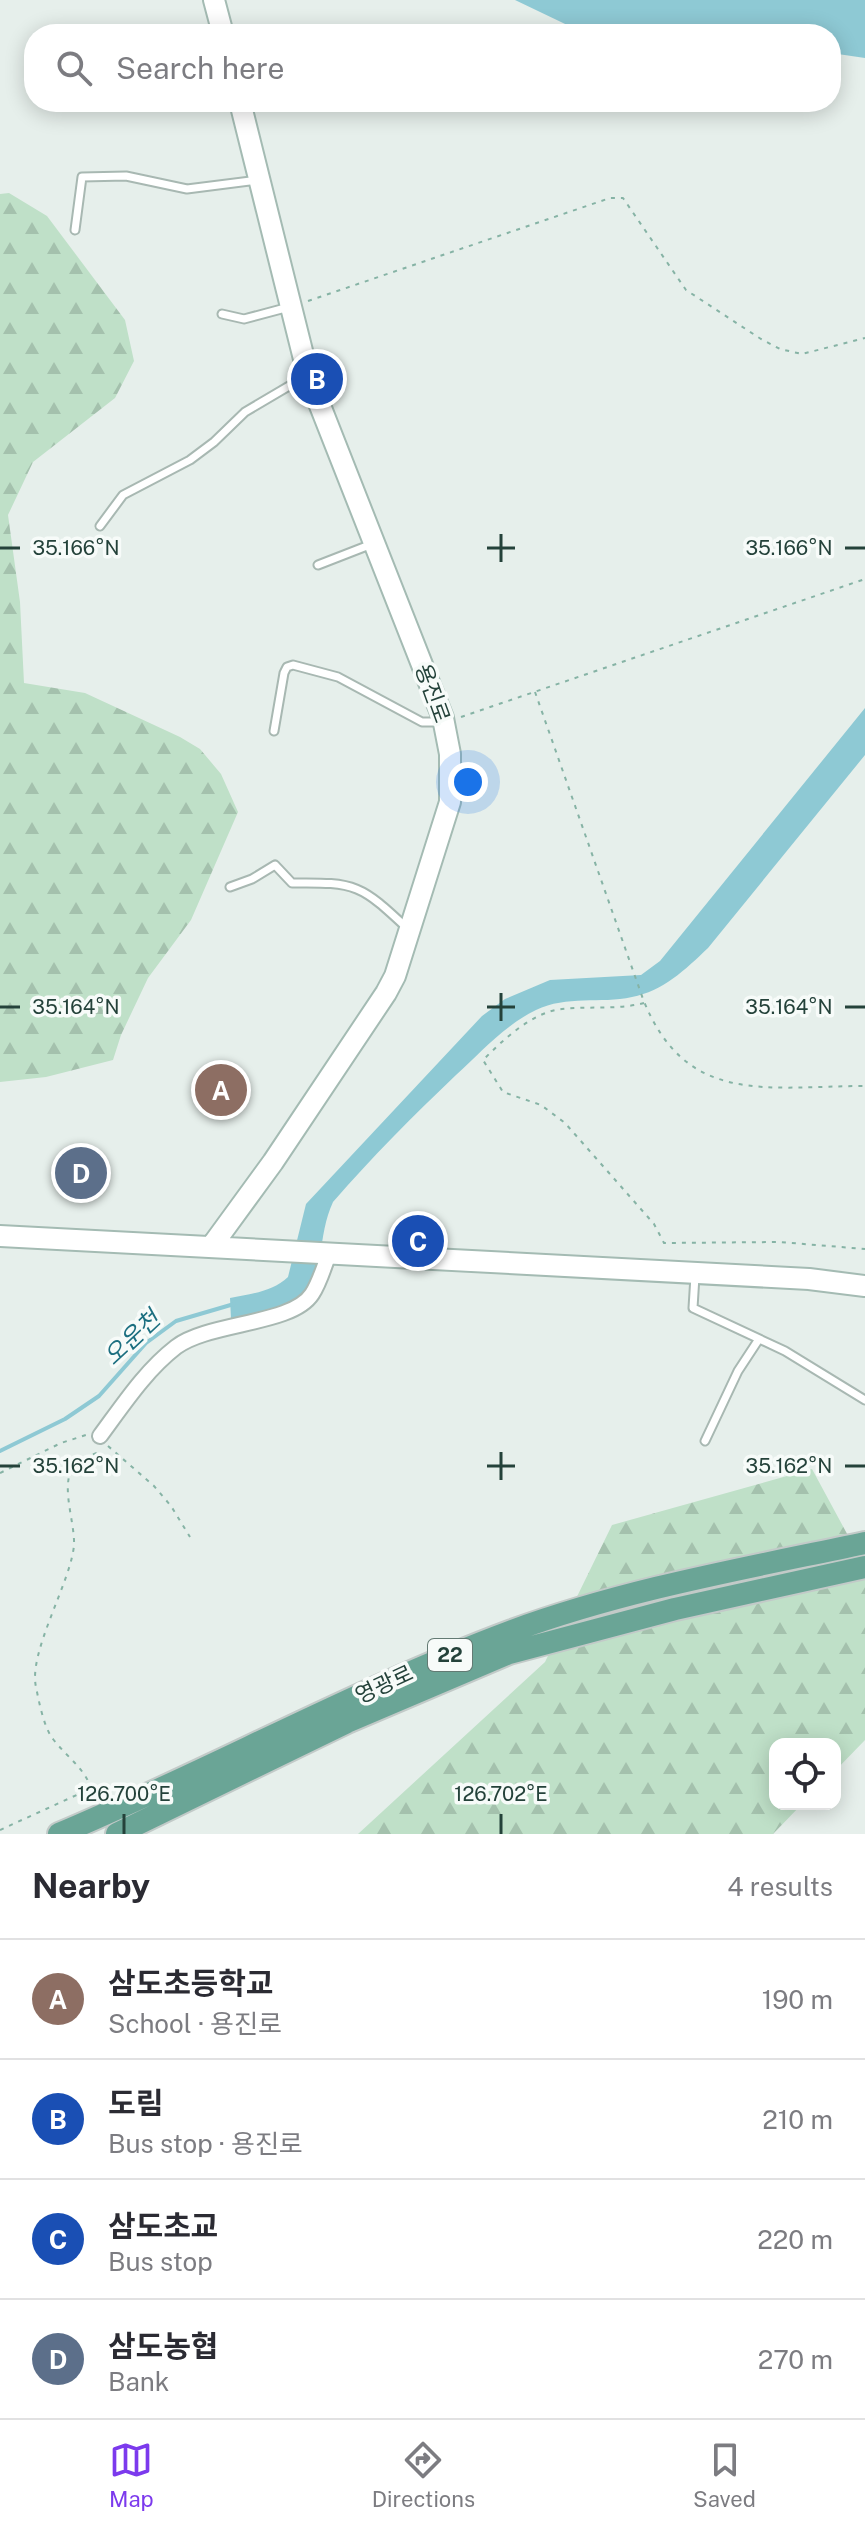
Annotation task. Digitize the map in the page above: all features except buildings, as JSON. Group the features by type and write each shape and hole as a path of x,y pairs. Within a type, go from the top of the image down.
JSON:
{"main road":[{"path":"214,0 221,24"},
{"name":"용진로","path":"211,1247 368,1024 395,976 450,802 450,754 444,722 308,375 243,112"},
{"path":"0,1236 809,1279 865,1286"},
{"name":"영광로","path":"59,1834 427,1664 516,1630 634,1592 865,1543"},
{"name":"영광로","path":"117,1834 347,1722 509,1653 675,1609 865,1567"}],"street":[{"path":"100,1436 137,1386 178,1345 217,1329 295,1309 312,1295 329,1254"}],"lane":[{"path":"75,230 82,177 126,176 187,189 260,180"},
{"path":"222,314 244,319 291,306"},
{"path":"100,526 123,495 190,460 245,412 308,375"},
{"path":"318,565 375,543"},
{"path":"274,731 284,673 287,667 293,665 338,677 422,722 444,722"},
{"path":"230,887 252,879 275,865 292,883 334,883 366,893 410,930"},
{"path":"695,1274 693,1308 822,1371 865,1400"},
{"path":"705,1441 738,1371 759,1339"}],"path":[{"path":"291,306 610,198 623,198 686,290 761,339 780,349 802,354 865,338"},
{"path":"444,722 865,579"},
{"path":"535,692 643,1001 671,1049 708,1077 765,1085 865,1086"},
{"path":"643,1001 547,1012 524,1026 483,1060 503,1092 541,1105 565,1123 654,1224 664,1243 779,1242 865,1249"},
{"path":"0,1473 61,1443 86,1435 100,1436"},
{"path":"93,1805 92,1788 81,1768 51,1737 35,1684 37,1662 74,1546 69,1483 71,1471 78,1461 109,1447 154,1486 190,1537"},
{"path":"0,1830 92,1788"}],"green space":[{"path":"9,193 47,216 125,320 134,361 115,398 33,462 8,515 20,602 24,683 85,693 200,749 221,774 238,812 191,920 148,978 121,1035 113,1060 46,1077 0,1082 0,194"},
{"path":"812,1469 865,1567 865,1740 841,1765 841,1738 769,1738 769,1810 796,1810 773,1834 358,1834 545,1662 612,1525"}],"water":[{"path":"515,0 865,0 865,58 841,54 841,24 565,24"},
{"path":"865,708 865,755 708,948 682,972 654,990 620,999 548,1005 504,1031 408,1121 333,1202 315,1273 299,1296 275,1309 231,1319 230,1298 268,1289 288,1277 306,1204 482,1016 505,999 550,980 641,975 660,961"}],"waterway":[{"name":"오운천","path":"0,1451 65,1419 99,1396 146,1343 176,1321 234,1304"}],"place":[{"name":"도림","path":"317,379"},
{"name":"삼도초등학교","path":"221,1090"},
{"name":"삼도농협","path":"81,1173"},
{"name":"삼도초교","path":"418,1241"}]}
